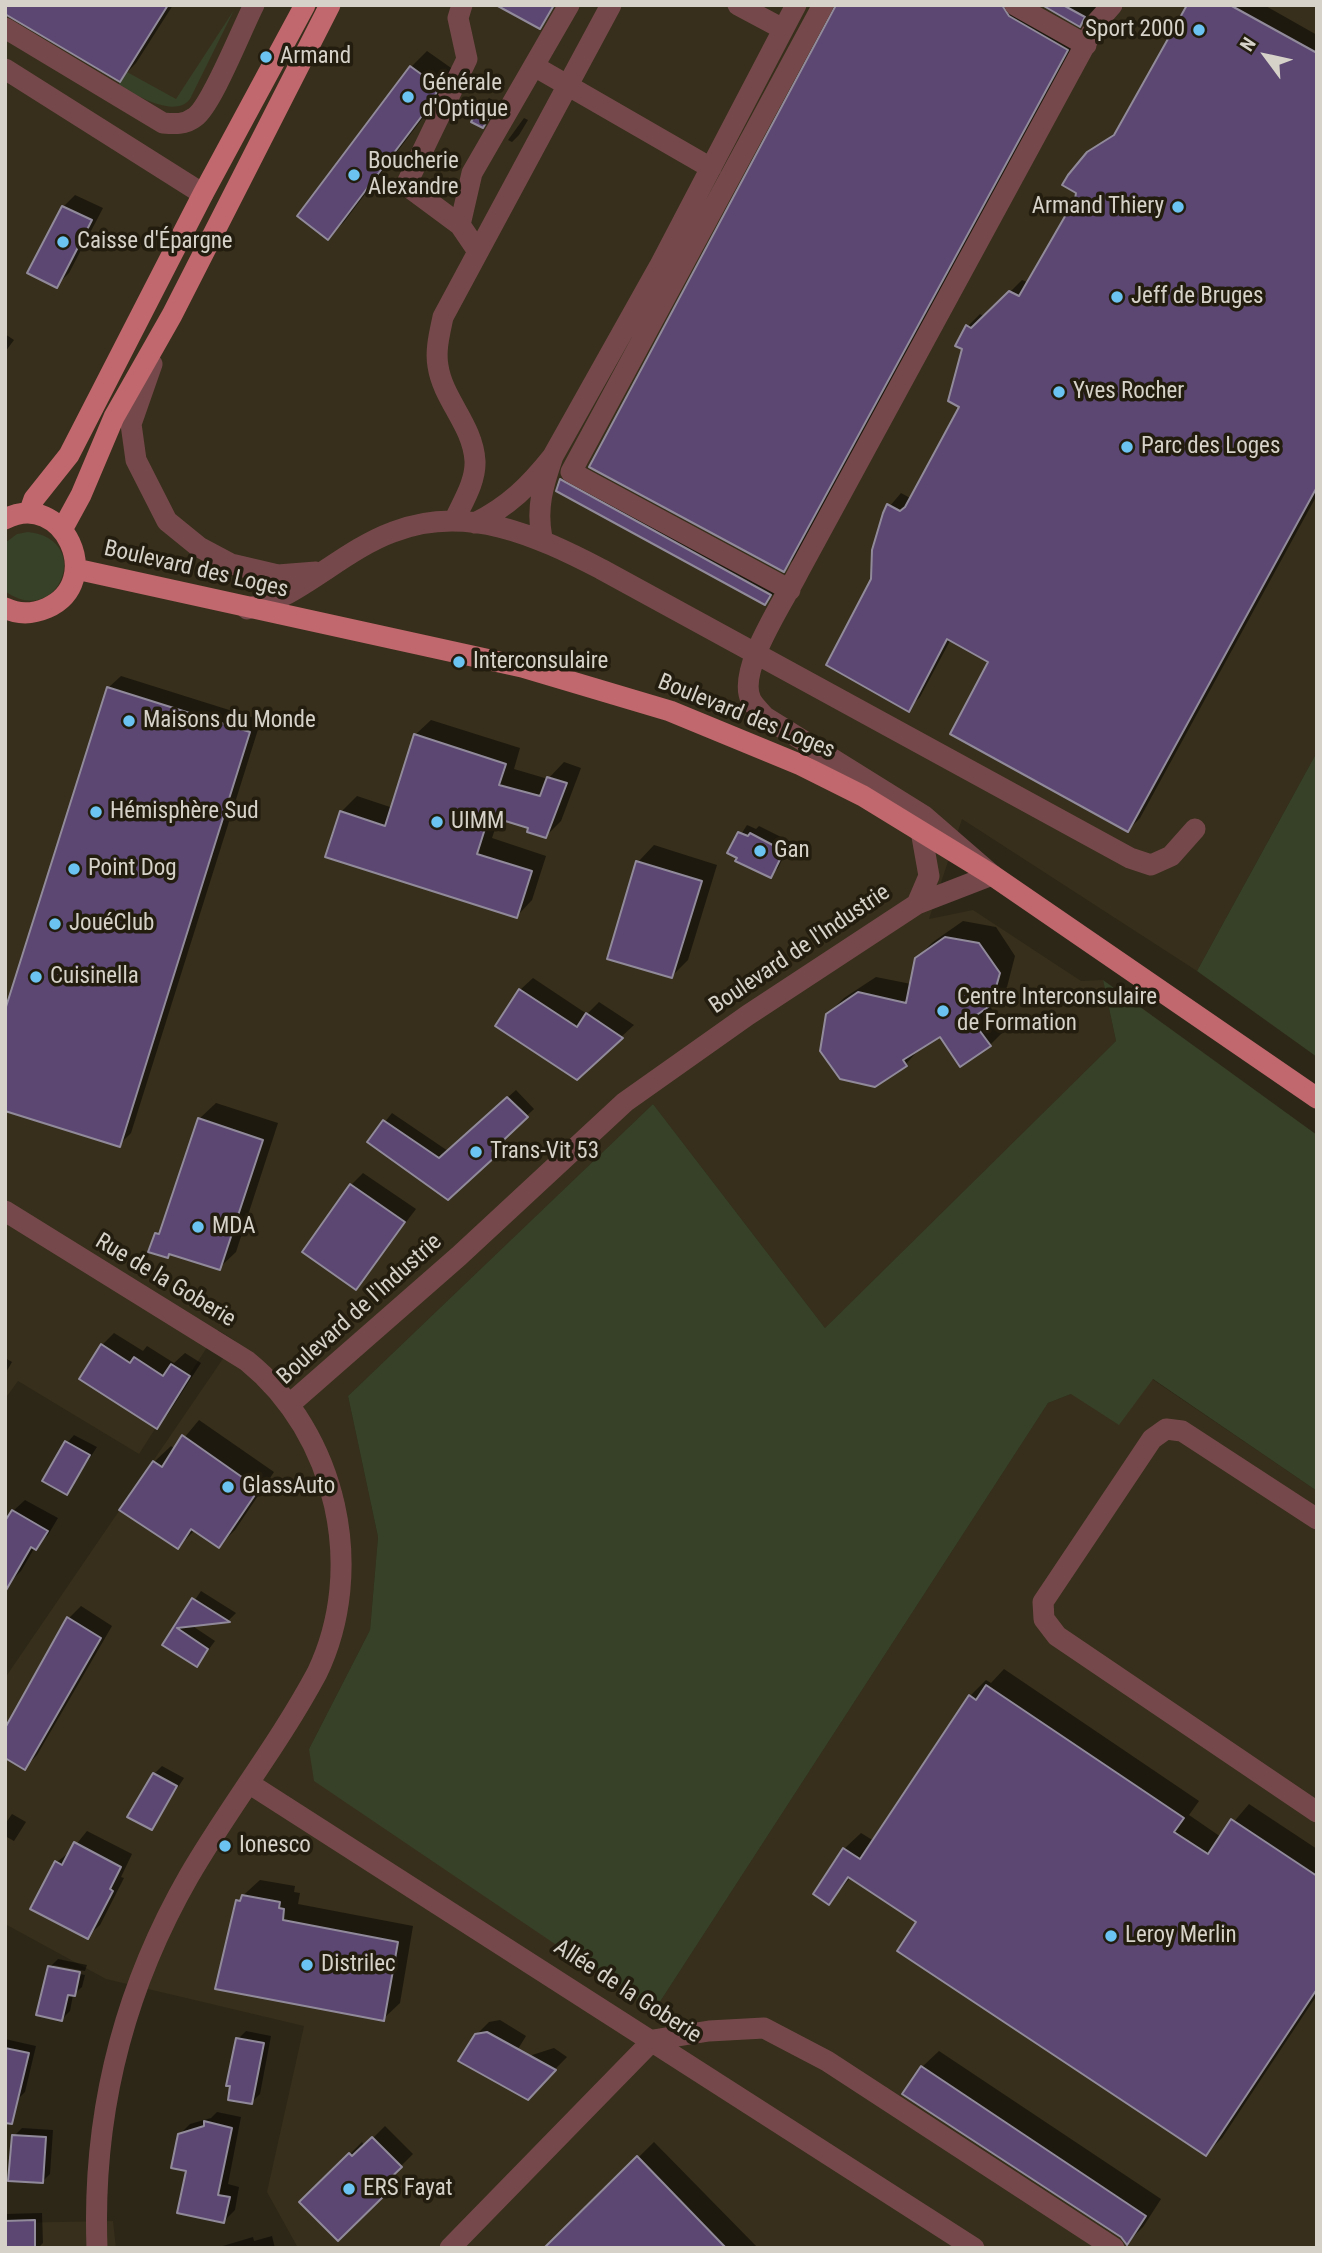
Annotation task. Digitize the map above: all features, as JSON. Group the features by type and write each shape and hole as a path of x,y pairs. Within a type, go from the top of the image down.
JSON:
{"main road":[{"path":"29,513 34,499 69,455 203,194 305,5"},
{"path":"63,528 81,495 114,418 172,315 330,5"},
{"path":"5,519 29,513 53,520 63,528 76,555 76,569 68,590 52,606 39,612 7,612"},
{"name":"Boulevard des Loges","path":"76,569 247,609 522,667 670,711 801,765 863,796 992,876 1317,1098"}],"street":[{"path":"5,28 163,122 180,124 196,117 208,99 254,5"},
{"path":"462,5 458,18 467,59 406,185 460,225 477,250"},
{"path":"460,225 472,173 569,5"},
{"path":"454,522 471,483 475,462 467,428 450,398 438,366 438,340 450,300 611,5"},
{"path":"737,5 783,29"},
{"path":"542,538 538,520 540,493 553,456 796,5"},
{"path":"790,590 571,472 823,5"},
{"path":"1015,5 1086,45"},
{"path":"992,876 924,816 765,717 750,699 748,676 755,654 1103,11"},
{"path":"534,66 710,168"},
{"path":"5,69 203,194"},
{"path":"172,315 135,406 131,424 135,460 167,521 199,547 232,564 278,575 318,572"},
{"path":"475,523 500,511 525,492 553,456"},
{"path":"247,609 286,595 318,572 392,532 427,523 475,523 542,538 1130,858 1151,865 1171,856 1195,829"},
{"name":"Boulevard de l'Industrie","path":"917,904 929,876 921,831"},
{"name":"Boulevard de l'Industrie","path":"97,2248 96,2200 101,2138 128,2006 155,1941 189,1877 304,1699 324,1660 342,1567 339,1534 324,1465 305,1425 290,1404 459,1256 625,1102 748,1015 917,904 992,876"},
{"name":"Rue de la Goberie","path":"5,1211 247,1361 276,1386 290,1404"},
{"path":"1317,1519 1204,1443 1182,1431 1166,1429 1152,1439 1043,1602 1044,1619 1057,1636 1317,1812"},
{"name":"Allée de la Goberie","path":"250,1784 974,2248"},
{"path":"450,2248 653,2040 709,2031 764,2028 827,2060 1114,2248"}],"shaded area":[{"path":"5,5 1317,5 1317,752 1197,971 962,819 929,919 973,910 1081,981 1103,980 1116,1041 825,1328 653,1104 348,1396 378,1537 370,1630 309,1749 654,2011 1048,1403 1071,1394 1152,1379 1317,1491 1317,2248 298,2248 267,2192 304,2026 106,1979 5,1924 5,1678 235,1341 218,1330 139,1454 18,1381 5,1399"},
{"path":"113,2221 116,2248 5,2248 5,2223"}],"green space":[{"path":"234,10 190,99 183,105 175,107 155,103 118,85 127,72 176,99"},
{"path":"28,532 48,538 60,550 64,564 62,579 53,591 40,599 24,600 5,591 5,543 17,534"},
{"path":"1317,752 1317,1057 1197,971"},
{"path":"1103,980 1317,1135 1317,1491 1153,1379 1119,1425 1071,1394 1048,1403 654,2011 314,1781 309,1749 370,1630 378,1537 348,1396 653,1104 825,1328 1116,1041"}],"building":[{"path":"5,5 168,5 120,82 5,14"},
{"path":"496,5 554,5 540,29"},
{"path":"836,5 1002,5 1009,16 1068,50 784,572 589,467"},
{"path":"1042,5 1063,5 1085,17 1080,27"},
{"name":"Parc des Loges","path":"1187,5 1230,5 1317,53 1317,487 1128,832 950,734 988,662 947,639 909,712 826,665 871,579 872,550 887,504 900,511 905,507 959,407 948,401 962,349 955,346 966,325 971,328 1009,291 1019,296 1075,199 1076,193 1062,185 1087,152 1114,135"},
{"path":"410,66 439,87 431,104 328,240 297,216"},
{"path":"480,105 492,112 483,128 471,122"},
{"path":"62,206 92,220 57,288 27,273"},
{"path":"560,479 771,595 765,605 556,491"},
{"path":"107,687 250,732 120,1147 5,1111 5,1010"},
{"name":"UIMM","path":"414,734 506,764 499,785 540,796 547,777 567,783 546,838 527,832 528,828 489,816 477,854 532,871 517,918 325,857 340,811 385,826"},
{"path":"738,832 748,836 750,833 784,851 771,878 735,861 737,858 727,853"},
{"path":"636,861 702,881 672,978 607,959"},
{"name":"Centre Interconsulaire de Formation","path":"945,937 979,943 1000,973 991,1005 971,1019 991,1046 960,1067 940,1037 903,1060 907,1066 875,1087 840,1079 820,1051 826,1014 858,992 906,1003 915,958"},
{"path":"519,989 577,1027 586,1013 623,1038 577,1080 495,1026"},
{"path":"507,1097 528,1117 492,1151 496,1156 448,1200 367,1142 383,1120 439,1158"},
{"path":"198,1118 263,1140 220,1270 169,1254 168,1258 148,1252 155,1233 159,1234"},
{"path":"350,1184 405,1222 356,1290 302,1252"},
{"path":"101,1344 130,1363 134,1357 163,1376 171,1364 190,1376 157,1429 79,1379"},
{"path":"182,1435 259,1489 219,1548 191,1529 178,1549 119,1510 153,1461 162,1467"},
{"path":"65,1441 90,1455 67,1495 42,1481"},
{"path":"12,1510 48,1531 36,1550 31,1547 5,1592 5,1521"},
{"path":"192,1598 230,1622 177,1628 208,1649 197,1667 162,1645"},
{"path":"67,1617 101,1638 25,1770 5,1758 5,1728"},
{"name":"Leroy Merlin","path":"986,1685 1184,1818 1174,1832 1208,1854 1231,1819 1317,1876 1317,1989 1206,2156 897,1951 916,1922 848,1877 829,1905 813,1894 843,1848 860,1859 969,1695 976,1700"},
{"path":"153,1773 177,1786 152,1830 127,1817"},
{"path":"74,1842 121,1867 110,1889 113,1891 88,1939 30,1909 55,1861 62,1865"},
{"name":"Distrilec","path":"242,1895 280,1902 279,1908 284,1909 283,1920 398,1942 384,2021 215,1989 236,1900 240,1901"},
{"path":"48,1966 80,1972 75,1996 68,1995 62,2021 36,2015"},
{"path":"487,2032 556,2070 528,2100 458,2061 475,2034"},
{"path":"236,2038 264,2043 252,2104 228,2100 230,2086 226,2086"},
{"path":"5,2048 29,2053 12,2124 5,2123"},
{"path":"921,2066 1146,2216 1127,2245 1121,2237 902,2094"},
{"path":"204,2121 232,2128 218,2195 230,2197 224,2223 177,2213 186,2171 171,2168 178,2134 204,2126"},
{"path":"12,2135 46,2137 43,2183 8,2181"},
{"name":"ERS Fayat","path":"372,2137 402,2167 382,2186 388,2192 338,2241 299,2202 349,2153 352,2156"},
{"path":"637,2156 726,2248 544,2248"},
{"path":"35,2220 35,2248 5,2248 5,2221"}],"place":[{"name":"Sport 2000","path":"1199,30"},
{"name":"Armand","path":"266,57"},
{"name":"Générale d'Optique","path":"408,97"},
{"name":"Boucherie Alexandre","path":"354,175"},
{"name":"Armand Thiery","path":"1178,207"},
{"name":"Caisse d'Épargne","path":"63,242"},
{"name":"Jeff de Bruges","path":"1117,297"},
{"name":"Yves Rocher","path":"1059,392"},
{"name":"Parc des Loges","path":"1127,447"},
{"name":"Interconsulaire","path":"459,662"},
{"name":"Maisons du Monde","path":"129,721"},
{"name":"Hémisphère Sud","path":"96,812"},
{"name":"UIMM","path":"437,822"},
{"name":"Gan","path":"760,851"},
{"name":"Point Dog","path":"74,869"},
{"name":"JouéClub","path":"55,924"},
{"name":"Cuisinella","path":"36,977"},
{"name":"Centre Interconsulaire de Formation","path":"943,1011"},
{"name":"Trans-Vit 53","path":"476,1152"},
{"name":"MDA","path":"198,1227"},
{"name":"GlassAuto","path":"228,1487"},
{"name":"Ionesco","path":"225,1846"},
{"name":"Leroy Merlin","path":"1111,1936"},
{"name":"Distrilec","path":"307,1965"},
{"name":"ERS Fayat","path":"349,2189"}]}
